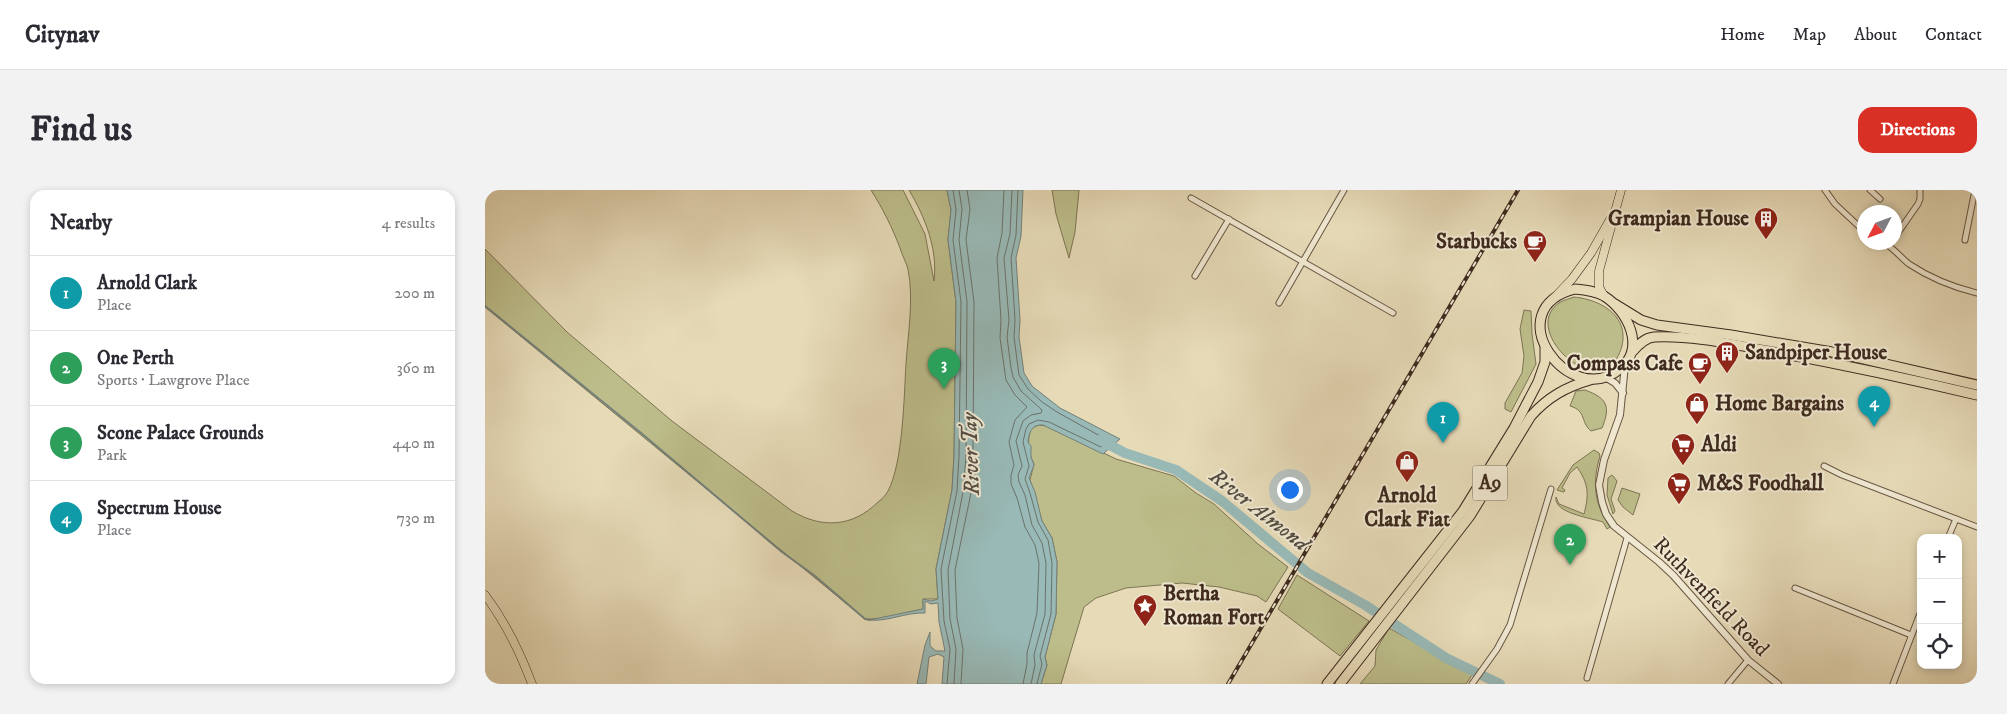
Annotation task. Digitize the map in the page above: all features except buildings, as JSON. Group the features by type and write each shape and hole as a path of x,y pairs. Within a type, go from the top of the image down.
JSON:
{"highway":[{"path":"1977,385 1838,353 1657,325 1641,320 1604,296 1589,290 1575,289 1552,300 1542,314 1540,324 1545,348 1570,372 1590,380 1614,373 1625,364 1633,351 1642,342 1653,337 1671,337 1727,344 1837,363 1977,395"},
{"path":"1615,304 1631,328 1633,351"},
{"name":"A9","path":"1399,601 1463,511 1514,428 1543,370 1545,348"},
{"name":"A9","path":"1327,684 1368,639 1470,516 1531,416 1541,405 1557,393 1573,385 1590,380"},
{"name":"A9","path":"1340,684 1368,639"}],"main road":[{"path":"1604,296 1599,286 1599,271 1621,190"},
{"path":"1552,300 1572,279 1591,253 1615,211"},
{"path":"485,595 501,616 521,655 532,684"}],"street":[{"path":"1279,303 1344,190"},
{"path":"1825,190 1835,204 1857,225"},
{"path":"1902,226 1918,204 1920,199 1919,190"},
{"path":"1965,240 1975,190"},
{"path":"1873,191 1880,199"},
{"path":"1191,198 1393,313"},
{"path":"1195,276 1229,219"},
{"path":"1969,221 1977,223"},
{"path":"1894,250 1898,255 1928,275 1953,287 1977,293"},
{"name":"Ruthvenfield Road","path":"1625,364 1620,415 1606,455 1599,485 1606,514 1614,526 1673,576 1748,660 1777,684"},
{"path":"1605,377 1623,393"},
{"path":"1824,466 1842,475 1977,527"},
{"path":"1472,684 1497,649 1512,618 1551,490"},
{"path":"1949,534 1955,519"},
{"path":"1587,678 1627,538"},
{"path":"1795,588 1911,635"},
{"path":"1893,684 1917,621"},
{"path":"1728,684 1748,660"}],"green space":[{"path":"871,190 903,190 925,234 934,281 934,257 929,234 909,190 947,190 951,210 948,240 956,302 952,490 936,569 938,599 923,599 923,609 878,619 865,619 485,307 485,249 567,332 672,421 792,511 803,517 826,523 848,521 868,510 882,498 888,491 893,479 900,447 910,316 911,292 907,266 894,233"},
{"path":"1052,190 1079,190 1075,232 1069,258 1056,214"},
{"path":"1574,297 1600,304 1618,319 1622,329 1623,340 1620,353 1612,366 1598,370 1583,368 1563,354 1555,344 1548,322 1551,312 1559,303"},
{"path":"1524,310 1531,311 1536,364 1511,412 1505,409 1505,403 1522,373 1524,356 1520,329"},
{"path":"1585,390 1598,396 1605,404 1606,414 1602,428 1591,431 1585,424 1579,411 1570,406 1576,391"},
{"path":"1038,425 1048,426 1116,459 1174,476 1214,504 1258,544 1288,567 1266,602 1257,596 1219,587 1182,583 1126,588 1096,598 1084,607 1061,684 1041,684 1047,665 1045,657 1056,614 1057,562 1052,538 1042,521 1030,480 1034,464 1029,451 1029,438 1031,429"},
{"path":"1594,450 1600,456 1595,484 1596,493 1601,510 1610,527 1607,529 1603,522 1566,511 1557,503 1556,497 1559,504 1584,514 1587,490 1584,479 1577,467 1570,473 1562,488 1565,490 1564,492 1557,490 1573,465"},
{"path":"1612,475 1617,481 1611,499 1615,511 1613,514 1607,495 1608,478"},
{"path":"1622,488 1640,494 1633,515 1618,500"},
{"path":"1297,575 1369,621 1340,656 1278,609"},
{"path":"1389,628 1472,675 1466,684 1360,684 1375,666 1376,650"}],"water":[{"name":"River Tay","path":"947,190 1023,190 1021,236 1016,258 1020,320 1019,337 1024,373 1032,386 1060,408 1120,439 1103,454 1043,425 1034,427 1029,435 1028,442 1031,446 1031,457 1034,465 1029,478 1035,492 1042,521 1052,538 1057,562 1056,614 1045,657 1047,665 1041,684 942,684 944,657 938,654 929,657 926,684 917,684 925,645 930,632 930,646 936,651 945,651 939,622 938,603 931,604 925,601 925,613 883,620 869,620 923,609 923,599 931,601 938,599 936,569 952,490 954,456 956,302 948,240 951,210"}],"waterway":[{"path":"485,306 641,433 782,552 815,576 865,619 870,620"},
{"name":"River Almond","path":"1100,440 1125,453 1176,470 1222,501 1308,573 1365,605 1446,658 1500,684"}],"railway":[{"path":"1228,684 1518,190"}],"place":[{"name":"Grampian House","path":"1766,240"},
{"name":"Starbucks","path":"1535,263"},
{"name":"Sandpiper House","path":"1727,374"},
{"name":"Compass Cafe","path":"1700,385"},
{"name":"Scone Palace Grounds","path":"944,389"},
{"name":"Home Bargains","path":"1697,425"},
{"name":"Spectrum House","path":"1874,427"},
{"name":"Arnold Clark","path":"1443,443"},
{"name":"Aldi","path":"1683,466"},
{"name":"Arnold Clark Fiat","path":"1407,483"},
{"name":"M&S Foodhall","path":"1679,505"},
{"name":"One Perth","path":"1570,565"},
{"name":"Bertha Roman Fort","path":"1145,627"}]}
